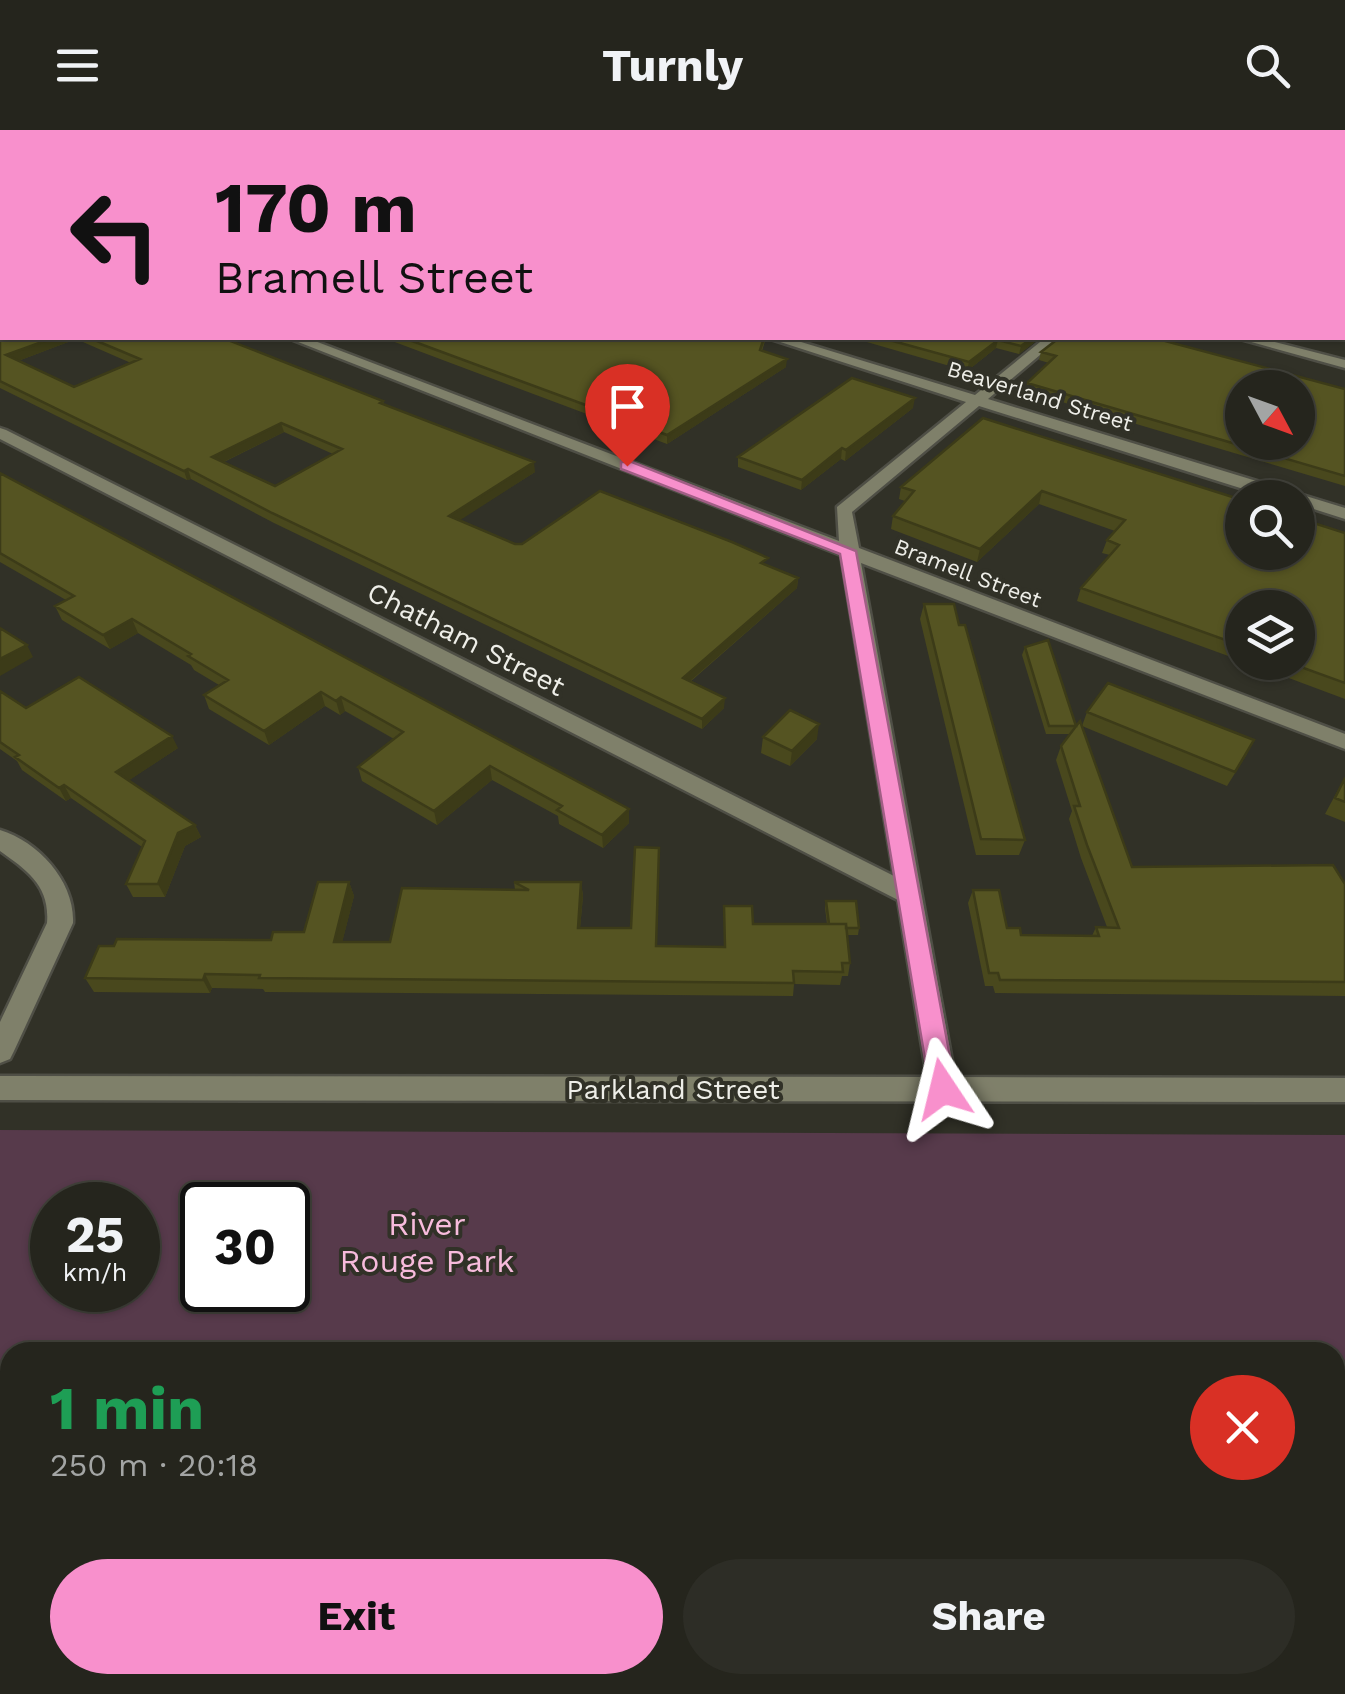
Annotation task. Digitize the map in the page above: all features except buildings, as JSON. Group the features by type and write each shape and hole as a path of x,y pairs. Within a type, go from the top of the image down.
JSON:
{"street":[{"name":"Bramell Street","path":"300,340 1345,742"},
{"name":"Beaverland Street","path":"781,340 1236,480"},
{"path":"943,1089 842,517 846,505 1051,340"},
{"path":"1252,340 1345,364"},
{"name":"Chatham Street","path":"0,433 908,894"},
{"name":"Beaverland Street","path":"1315,505 1345,514"},
{"path":"0,839 52,878 61,896 62,909 60,922 0,1050"},
{"name":"Parkland Street","path":"0,1088 1345,1090"}],"green space":[{"name":"River Rouge Park","path":"0,1130 1345,1135 1345,1342 0,1342"}],"route":[{"path":"627,466 848,551 943,1089"}]}
